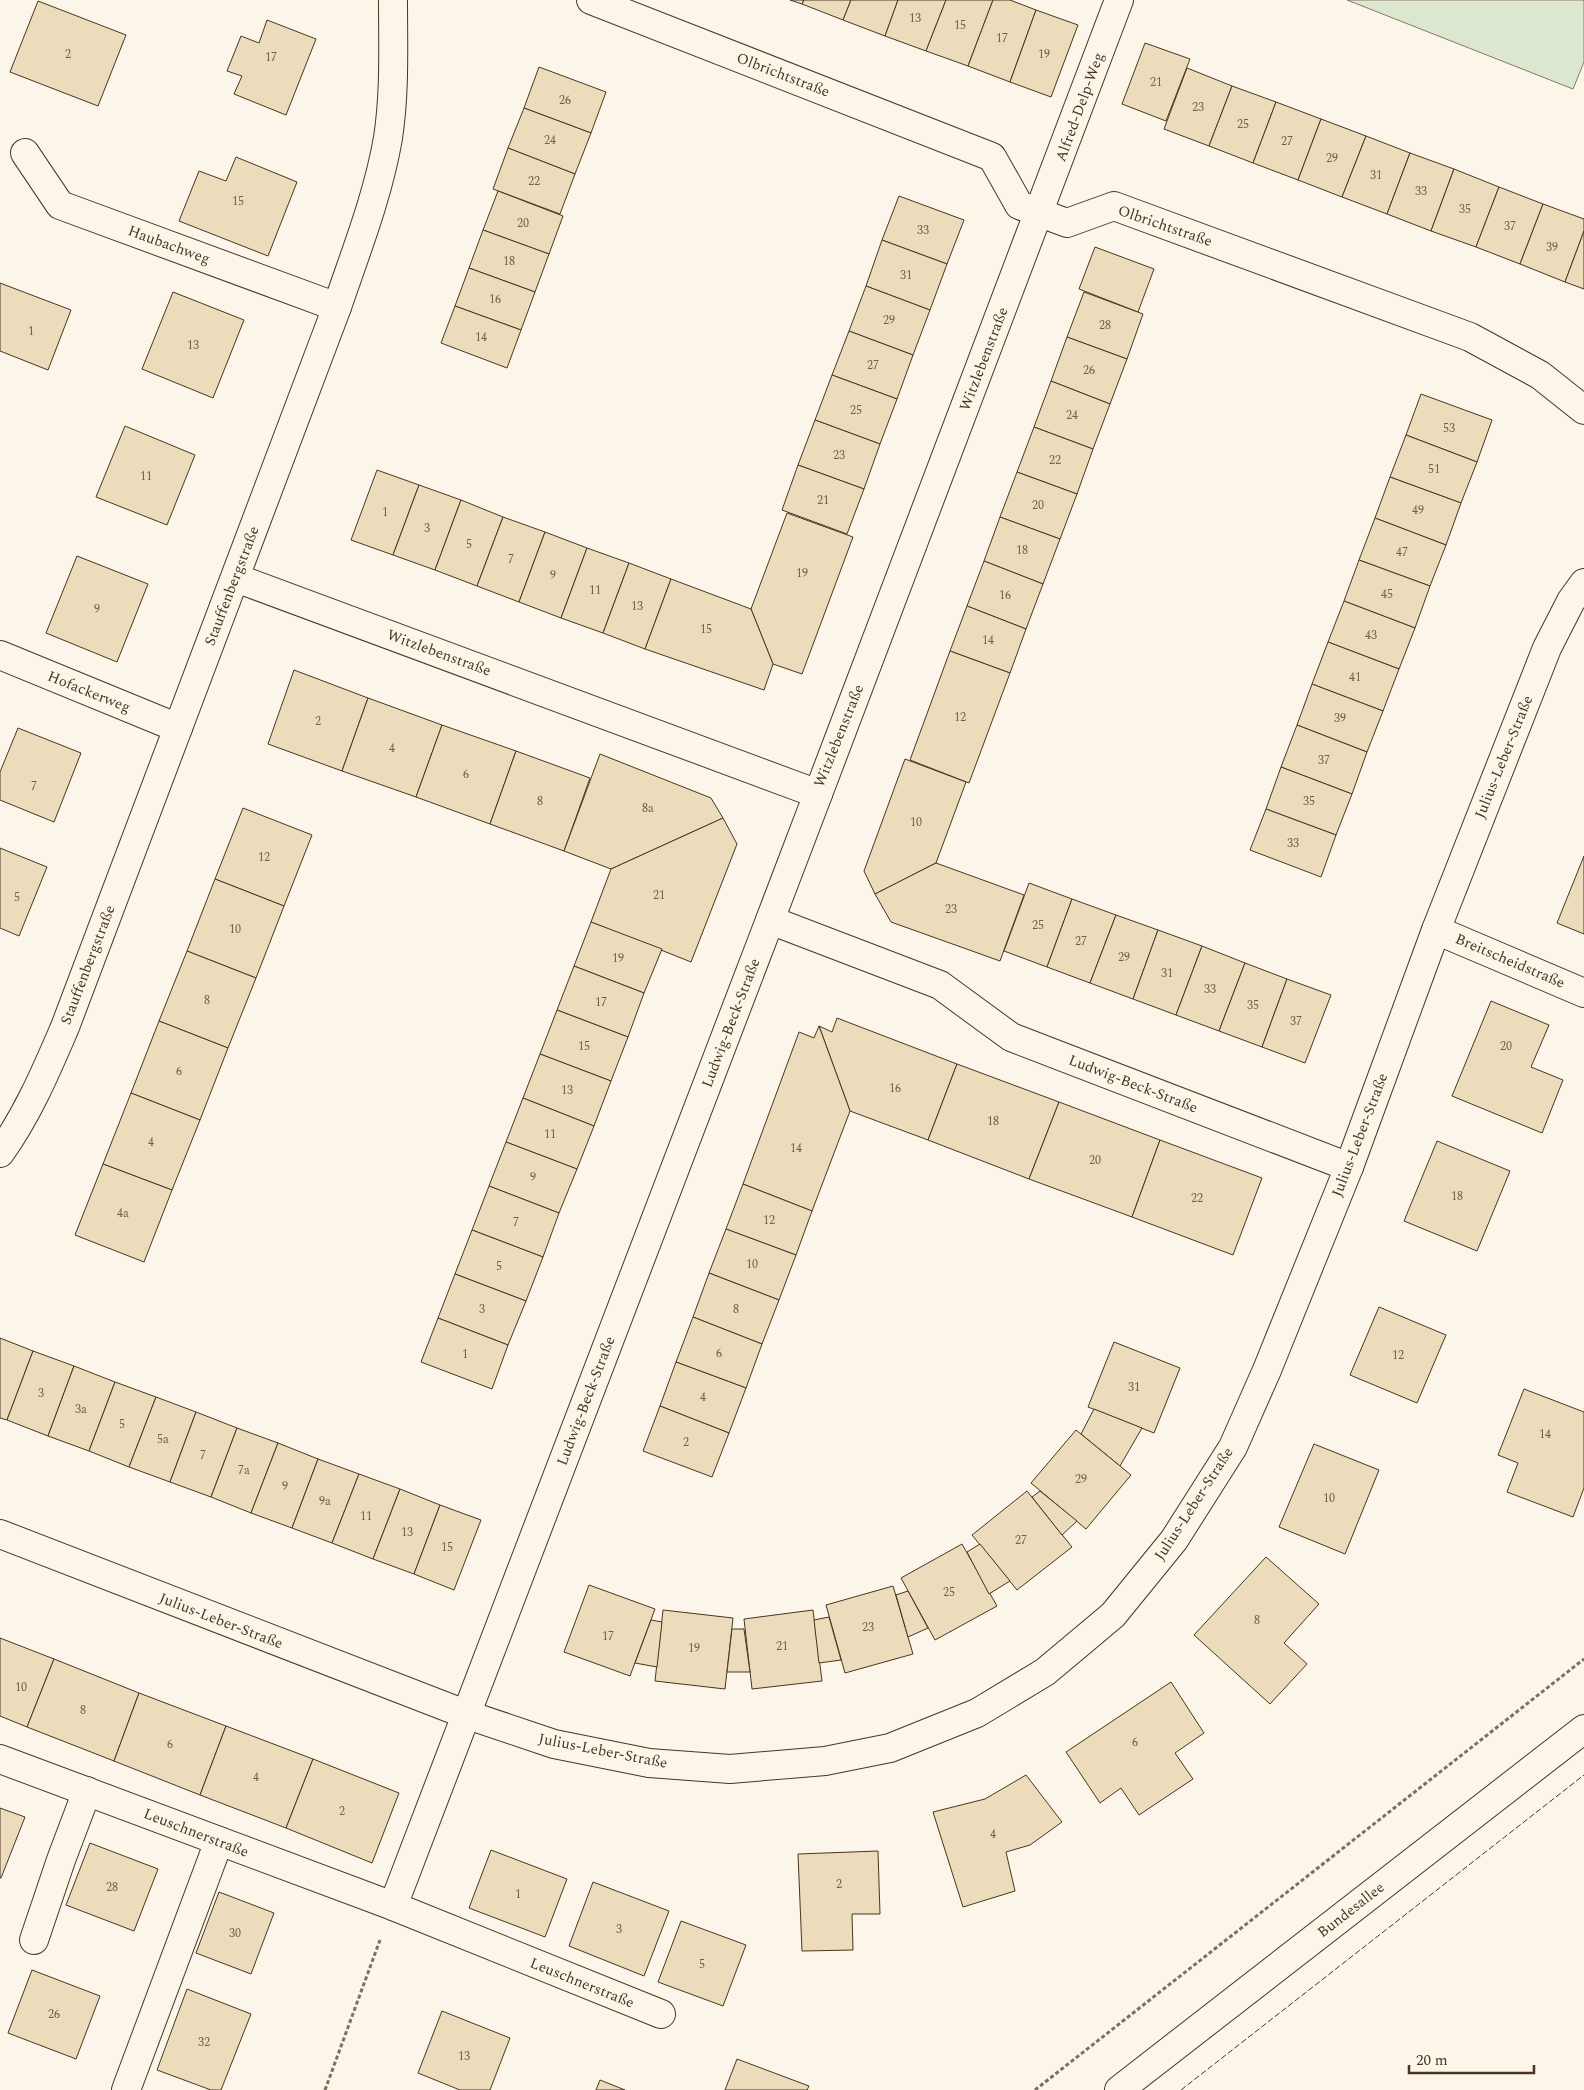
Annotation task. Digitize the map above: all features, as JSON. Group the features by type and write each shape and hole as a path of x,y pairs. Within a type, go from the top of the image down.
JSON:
{"street":[{"name":"Stauffenbergstraße","path":"0,1153 8,1126 42,1079 65,1027 236,578 337,307 375,196 388,138 394,83 392,0"},
{"name":"Olbrichtstraße","path":"591,0 992,157 1019,206 1067,223 1114,206 1470,337 1540,375 1584,410"},
{"name":"Alfred-Delp-Weg","path":"1040,213 1119,0"},
{"name":"Haubachweg","path":"25,154 60,204 337,307"},
{"name":"Witzlebenstraße","path":"236,578 818,794 1040,213"},
{"name":"Julius-Leber-Straße","path":"0,1534 465,1714 554,1744 649,1763 730,1769 825,1761 890,1748 977,1713 1044,1672 1113,1615 1174,1540 1232,1447 1267,1370 1348,1167 1436,930 1547,648 1571,602 1584,583"},
{"name":"Hofackerweg","path":"0,655 178,728"},
{"path":"770,920 818,794"},
{"name":"Ludwig-Beck-Straße","path":"465,1714 770,920 940,985 1011,1037 1348,1167"},
{"name":"Breitscheidstraße","path":"1436,930 1584,993"},
{"path":"393,1906 465,1714"},
{"name":"Bundesallee","path":"1118,2090 1584,1729"},
{"name":"Leuschnerstraße","path":"0,1759 393,1906 661,2014"},
{"path":"34,1940 86,1792"},
{"path":"126,2090 219,1841"}],"path":[{"path":"1035,2090 1584,1659"},
{"path":"325,2090 393,1906"}],"green space":[{"path":"1347,0 1584,0 1584,62 1573,89"}],"building":[{"path":"790,0 804,0 802,4"},
{"path":"804,0 851,0 843,20 802,4"},
{"path":"851,0 898,0 885,36 843,20"},
{"path":"898,0 946,0 926,51 885,36"},
{"path":"946,0 993,0 968,66 926,51"},
{"path":"993,0 1010,0 1036,10 1010,82 968,66"},
{"path":"38,1 126,35 98,106 10,72"},
{"path":"1036,10 1078,25 1051,97 1010,82"},
{"path":"267,20 316,39 286,115 234,94 242,76 227,71 241,36 259,43"},
{"path":"1145,43 1190,59 1166,121 1122,104"},
{"path":"539,67 606,92 591,133 524,108"},
{"path":"1187,68 1232,86 1209,146 1164,129"},
{"path":"1232,86 1276,102 1253,163 1209,146"},
{"path":"1276,102 1321,119 1298,180 1253,163"},
{"path":"524,108 591,133 575,174 508,148"},
{"path":"1321,119 1366,136 1342,197 1298,180"},
{"path":"1366,136 1410,153 1387,214 1342,197"},
{"path":"508,148 575,174 560,214 493,189"},
{"path":"1410,153 1454,169 1431,231 1387,214"},
{"path":"236,157 297,182 268,256 179,221 199,171 226,181"},
{"path":"1454,169 1499,187 1476,247 1431,231"},
{"path":"1499,187 1543,204 1520,264 1476,247"},
{"path":"498,191 563,216 549,254 483,230"},
{"path":"899,196 964,220 947,264 882,240"},
{"path":"1543,204 1584,219 1584,231 1565,282 1520,264"},
{"path":"483,230 549,254 535,292 469,268"},
{"path":"1584,231 1584,289 1565,282"},
{"path":"882,240 947,264 930,310 866,286"},
{"path":"1095,247 1154,269 1138,312 1079,289"},
{"path":"469,268 535,292 521,330 455,306"},
{"path":"0,283 71,310 48,370 0,351"},
{"path":"866,286 930,310 913,355 849,331"},
{"path":"173,292 244,320 213,398 142,369"},
{"path":"1084,292 1143,314 1127,359 1067,337"},
{"path":"455,306 521,330 507,368 441,343"},
{"path":"849,331 913,355 897,399 832,375"},
{"path":"1067,337 1127,359 1110,404 1051,381"},
{"path":"832,375 897,399 880,444 815,420"},
{"path":"1051,381 1110,404 1093,449 1034,427"},
{"path":"1421,394 1492,420 1477,462 1406,435"},
{"path":"815,420 880,444 864,489 798,465"},
{"path":"125,426 195,455 167,525 96,497"},
{"path":"1034,427 1093,449 1077,494 1017,472"},
{"path":"1406,435 1477,462 1461,503 1390,477"},
{"path":"798,465 864,489 847,534 782,510"},
{"path":"377,470 419,485 393,555 351,540"},
{"path":"1017,472 1077,494 1060,539 1000,517"},
{"path":"1390,477 1461,503 1446,545 1375,518"},
{"path":"419,485 461,500 435,570 393,555"},
{"path":"461,500 503,517 477,586 435,570"},
{"path":"787,513 853,537 802,674 773,664 751,609"},
{"path":"503,517 545,532 519,602 477,586"},
{"path":"1000,517 1060,539 1043,584 984,561"},
{"path":"1375,518 1446,545 1430,586 1359,560"},
{"path":"545,532 587,548 561,618 519,602"},
{"path":"587,548 629,563 603,633 561,618"},
{"path":"77,556 148,584 117,662 46,633"},
{"path":"1359,560 1430,586 1415,628 1344,601"},
{"path":"984,561 1043,584 1026,629 967,606"},
{"path":"629,563 671,579 645,649 603,633"},
{"path":"671,579 751,609 773,664 764,690 645,649"},
{"path":"1344,601 1415,628 1399,669 1328,642"},
{"path":"967,606 1026,629 1010,673 950,651"},
{"path":"1328,642 1399,669 1383,711 1312,684"},
{"path":"950,651 1010,673 969,783 910,760"},
{"path":"294,670 368,698 342,771 268,744"},
{"path":"1312,684 1383,711 1367,752 1297,725"},
{"path":"368,698 442,725 416,797 342,771"},
{"path":"442,725 516,751 490,824 416,797"},
{"path":"1297,725 1367,752 1352,794 1281,767"},
{"path":"18,728 81,753 54,822 0,800 0,772"},
{"path":"516,751 590,778 564,851 490,824"},
{"path":"600,754 711,798 723,818 611,869 564,851"},
{"path":"905,759 966,782 936,863 875,894 864,871"},
{"path":"1281,767 1352,794 1336,835 1266,809"},
{"path":"243,808 312,835 284,906 215,879"},
{"path":"1266,809 1336,835 1321,877 1250,850"},
{"path":"723,818 737,844 691,962 591,922 611,869"},
{"path":"0,848 47,867 19,936 0,928"},
{"path":"1584,856 1584,934 1557,923"},
{"path":"936,863 1024,895 1000,961 891,922 875,894"},
{"path":"215,879 284,906 256,978 187,951"},
{"path":"1029,883 1072,899 1047,967 1004,951"},
{"path":"1072,899 1116,915 1090,983 1047,967"},
{"path":"1116,915 1158,930 1133,999 1090,983"},
{"path":"591,922 662,949 644,993 574,966"},
{"path":"1158,930 1202,946 1176,1015 1133,999"},
{"path":"1202,946 1245,963 1219,1031 1176,1015"},
{"path":"187,951 256,978 228,1048 159,1021"},
{"path":"1245,963 1287,979 1262,1047 1219,1031"},
{"path":"574,966 644,993 628,1037 557,1010"},
{"path":"1287,979 1331,995 1305,1063 1262,1047"},
{"path":"1491,1001 1549,1025 1531,1067 1563,1080 1542,1133 1452,1096"},
{"path":"557,1010 628,1037 611,1081 540,1054"},
{"path":"837,1018 957,1064 928,1140 850,1111 819,1026 832,1032"},
{"path":"159,1021 228,1048 200,1120 131,1093"},
{"path":"819,1026 850,1111 812,1211 743,1184 799,1032 814,1038"},
{"path":"540,1054 611,1081 594,1126 523,1098"},
{"path":"957,1064 1059,1102 1029,1179 928,1140"},
{"path":"131,1093 200,1120 172,1190 103,1164"},
{"path":"523,1098 594,1126 577,1169 506,1142"},
{"path":"1059,1102 1160,1140 1132,1217 1029,1179"},
{"path":"1160,1140 1262,1178 1233,1255 1132,1217"},
{"path":"1437,1141 1510,1171 1477,1251 1404,1221"},
{"path":"506,1142 577,1169 559,1213 489,1186"},
{"path":"103,1164 172,1190 144,1262 75,1235"},
{"path":"743,1184 812,1211 796,1255 726,1229"},
{"path":"489,1186 559,1213 543,1257 472,1230"},
{"path":"726,1229 796,1255 779,1300 709,1273"},
{"path":"472,1230 543,1257 526,1301 455,1274"},
{"path":"709,1273 779,1300 762,1344 693,1317"},
{"path":"455,1274 526,1301 508,1345 438,1318"},
{"path":"1379,1307 1446,1335 1417,1403 1350,1375"},
{"path":"693,1317 762,1344 746,1388 676,1362"},
{"path":"438,1318 508,1345 492,1389 421,1362"},
{"path":"0,1338 33,1351 7,1420 0,1418"},
{"path":"1114,1342 1180,1368 1154,1433 1088,1407"},
{"path":"33,1351 74,1366 48,1436 7,1420"},
{"path":"676,1362 746,1388 729,1433 660,1406"},
{"path":"74,1366 115,1382 89,1451 48,1436"},
{"path":"115,1382 156,1397 129,1467 89,1451"},
{"path":"1524,1389 1584,1412 1584,1488 1573,1517 1507,1492 1518,1463 1498,1455"},
{"path":"156,1397 196,1412 170,1482 129,1467"},
{"path":"660,1406 729,1433 712,1477 643,1451"},
{"path":"1094,1409 1142,1428 1120,1466 1081,1434"},
{"path":"196,1412 237,1428 211,1497 170,1482"},
{"path":"237,1428 278,1443 251,1513 211,1497"},
{"path":"1076,1430 1131,1475 1086,1529 1031,1483"},
{"path":"278,1443 318,1459 292,1528 251,1513"},
{"path":"1314,1444 1379,1470 1345,1554 1279,1527"},
{"path":"318,1459 359,1474 332,1543 292,1528"},
{"path":"359,1474 400,1489 373,1559 332,1543"},
{"path":"400,1489 440,1505 414,1574 373,1559"},
{"path":"1027,1491 1072,1547 1017,1590 972,1535"},
{"path":"1040,1491 1077,1521 1062,1535 1032,1497"},
{"path":"440,1505 481,1520 454,1590 414,1574"},
{"path":"962,1544 997,1606 935,1640 901,1578"},
{"path":"980,1544 1010,1581 989,1594 967,1552"},
{"path":"1266,1557 1319,1604 1284,1643 1307,1664 1270,1704 1194,1635"},
{"path":"589,1585 655,1609 630,1676 564,1652"},
{"path":"893,1586 913,1654 845,1673 826,1605"},
{"path":"908,1591 928,1628 908,1637 896,1595"},
{"path":"663,1610 733,1618 725,1689 655,1681"},
{"path":"813,1610 822,1681 752,1689 744,1619"},
{"path":"829,1617 841,1660 819,1663 814,1620"},
{"path":"651,1620 662,1622 657,1667 635,1663"},
{"path":"732,1629 744,1629 750,1672 727,1672"},
{"path":"0,1638 54,1659 27,1727 0,1716"},
{"path":"54,1659 139,1693 114,1761 27,1727"},
{"path":"1171,1682 1204,1733 1175,1753 1193,1779 1139,1815 1121,1788 1100,1803 1066,1752"},
{"path":"139,1693 226,1726 200,1795 114,1761"},
{"path":"226,1726 313,1759 286,1828 200,1795"},
{"path":"313,1759 399,1793 372,1863 286,1828"},
{"path":"1026,1775 1062,1822 1030,1845 1006,1852 1015,1891 963,1907 933,1812 985,1799"},
{"path":"0,1808 25,1817 1,1878 0,1878"},
{"path":"90,1843 158,1869 134,1931 66,1905"},
{"path":"491,1850 567,1879 545,1937 469,1908"},
{"path":"878,1851 880,1914 852,1914 853,1950 802,1951 798,1854"},
{"path":"593,1882 669,1911 644,1976 569,1946"},
{"path":"219,1892 274,1913 251,1974 196,1953"},
{"path":"681,1921 746,1945 723,2006 658,1982"},
{"path":"32,1970 100,1996 76,2059 8,2033"},
{"path":"187,1989 251,2014 221,2090 211,2090 157,2070"},
{"path":"442,2011 510,2038 490,2090 460,2090 418,2073"},
{"path":"737,2059 809,2086 807,2090 725,2090"},
{"path":"600,2080 625,2090 596,2090"}],"fence":[{"path":"1181,2090 1584,1775"}]}
